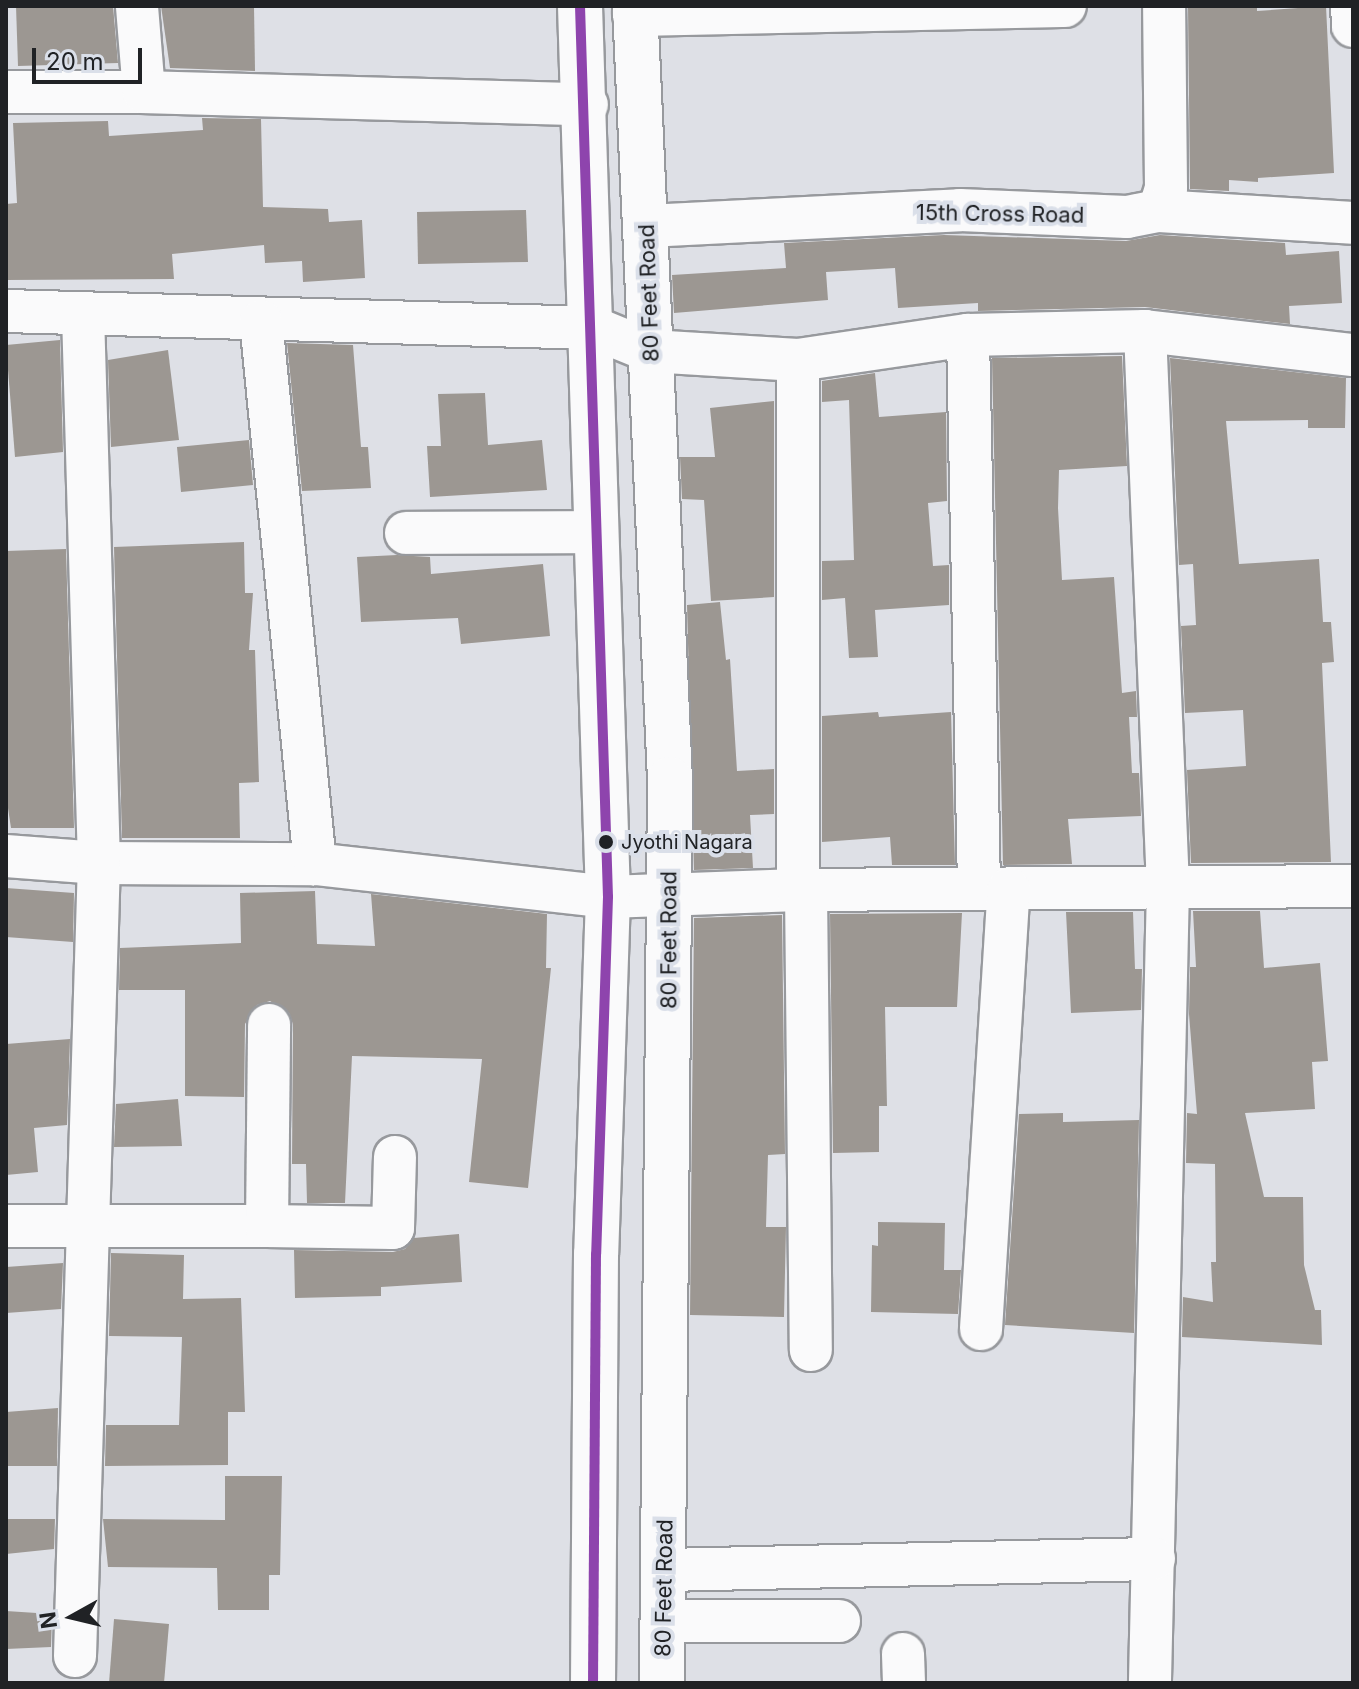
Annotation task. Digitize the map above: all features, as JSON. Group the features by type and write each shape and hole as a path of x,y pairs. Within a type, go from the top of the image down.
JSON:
{"main road":[{"path":"580,6 587,104 608,897 596,1254 593,1683"},
{"name":"80 Feet Road","path":"634,10 647,226 670,779 666,1570 662,1683"}],"street":[{"path":"137,6 144,92"},
{"path":"634,10 1065,6"},
{"path":"1159,211 1166,188 1164,6"},
{"path":"1352,6 1353,26"},
{"path":"6,92 144,92 587,104"},
{"name":"15th Cross Road","path":"647,226 960,210 1127,217 1159,211 1353,223"},
{"path":"6,311 261,321 594,328 650,351 798,360 968,335 1145,331 1353,355"},
{"path":"75,1656 91,1229 99,863 83,314"},
{"path":"261,321 315,864"},
{"path":"1145,331 1168,887 1150,1683"},
{"path":"968,335 994,889 981,1329"},
{"path":"798,360 802,890 811,1350"},
{"path":"406,533 597,532"},
{"path":"6,856 99,863 315,864 608,897 802,890 1353,886"},
{"path":"267,1226 269,1025"},
{"path":"6,1226 91,1229 267,1226 393,1228 395,1157"},
{"path":"666,1570 1154,1559"},
{"path":"665,1621 839,1621"}],"building":[{"path":"16,6 113,6 118,63 18,66"},
{"path":"161,6 254,6 255,71 170,68"},
{"path":"1188,6 1257,6 1257,11 1326,6 1334,173 1258,178 1258,182 1229,180 1229,191 1190,189"},
{"path":"202,118 261,119 263,207 328,209 329,222 362,220 365,278 303,282 302,261 265,263 264,245 172,254 174,279 6,280 6,204 17,203 13,123 108,121 109,136 203,130"},
{"path":"526,210 528,262 418,264 417,212"},
{"path":"944,235 1126,241 1160,235 1285,243 1286,255 1339,251 1342,303 1289,306 1290,324 1145,307 978,311 978,303 898,308 895,268 826,272 828,300 674,313 672,275 786,268 784,243"},
{"path":"60,340 63,452 15,457 6,345"},
{"path":"287,343 353,345 361,447 368,447 371,488 302,491"},
{"path":"168,350 179,440 111,447 108,360"},
{"path":"1122,356 1127,466 1059,470 1058,508 1062,580 1114,577 1122,693 1136,691 1137,717 1129,717 1132,773 1139,773 1141,816 1068,819 1072,864 1003,865 992,358"},
{"path":"1170,358 1346,378 1345,428 1308,428 1308,420 1226,421 1239,564 1319,559 1323,622 1331,622 1334,662 1322,663 1331,862 1191,863 1187,770 1246,766 1243,710 1185,713 1181,626 1196,625 1193,564 1179,565"},
{"path":"875,373 879,417 946,412 947,501 928,503 933,566 949,565 949,605 875,610 878,657 849,658 845,598 822,600 822,561 854,560 849,400 822,402 822,381"},
{"path":"485,393 488,445 542,440 547,490 430,497 427,446 441,446 438,394"},
{"path":"774,401 774,597 711,601 704,500 682,499 680,457 715,457 710,408"},
{"path":"249,440 253,485 181,492 177,447"},
{"path":"244,542 245,593 253,593 249,650 255,650 259,782 239,783 240,838 122,838 114,547"},
{"path":"66,549 74,828 11,828 6,795 6,551"},
{"path":"357,557 430,557 431,574 543,564 550,636 461,644 458,618 361,622"},
{"path":"720,602 726,660 730,659 737,771 774,769 774,814 750,815 753,868 694,870 687,605"},
{"path":"878,712 879,717 951,712 955,865 892,865 890,837 822,842 822,716"},
{"path":"6,888 74,893 73,942 6,937"},
{"path":"315,891 317,944 375,946 371,894 547,914 546,968 551,968 528,1188 469,1182 482,1059 352,1056 345,1203 307,1203 306,1164 292,1164 293,1024 289,1013 270,1001 257,1005 245,1024 244,1097 185,1096 185,990 119,990 120,948 241,943 240,893"},
{"path":"1193,911 1260,911 1264,968 1320,963 1328,1061 1312,1062 1315,1109 1245,1113 1264,1197 1303,1197 1304,1265 1315,1310 1321,1310 1322,1345 1182,1337 1183,1297 1213,1302 1211,1262 1216,1262 1215,1164 1186,1163 1187,1113 1197,1114 1189,1014 1190,967 1196,967"},
{"path":"1066,912 1133,912 1135,969 1142,969 1141,1010 1071,1013"},
{"path":"962,913 957,1007 885,1007 887,1106 879,1106 879,1152 833,1153 830,914"},
{"path":"782,915 785,1154 768,1155 766,1227 786,1227 784,1317 690,1315 694,918"},
{"path":"70,1039 67,1125 34,1128 38,1172 6,1175 6,1044"},
{"path":"178,1099 182,1146 114,1147 116,1104"},
{"path":"1063,1113 1063,1122 1139,1120 1134,1333 1005,1325 1019,1114"},
{"path":"878,1222 945,1223 944,1270 961,1270 958,1314 871,1312 872,1245 878,1246"},
{"path":"459,1234 462,1282 381,1287 381,1296 295,1298 294,1250 393,1252 405,1249 414,1238"},
{"path":"111,1253 184,1255 183,1299 241,1298 245,1412 228,1412 228,1465 105,1466 106,1425 179,1425 182,1337 109,1336"},
{"path":"63,1263 61,1309 6,1313 6,1267"},
{"path":"58,1408 57,1466 6,1466 6,1412"},
{"path":"225,1476 282,1476 280,1575 269,1575 269,1610 218,1610 217,1568 108,1567 103,1519 225,1520"},
{"path":"6,1519 55,1519 54,1549 6,1554"},
{"path":"6,1611 52,1614 51,1647 6,1649"},
{"path":"114,1619 169,1624 164,1683 109,1683"}],"transit line":[{"path":"580,6 608,897 596,1254 593,1683"}],"place":[{"name":"Jyothi Nagara","path":"606,842"}]}
